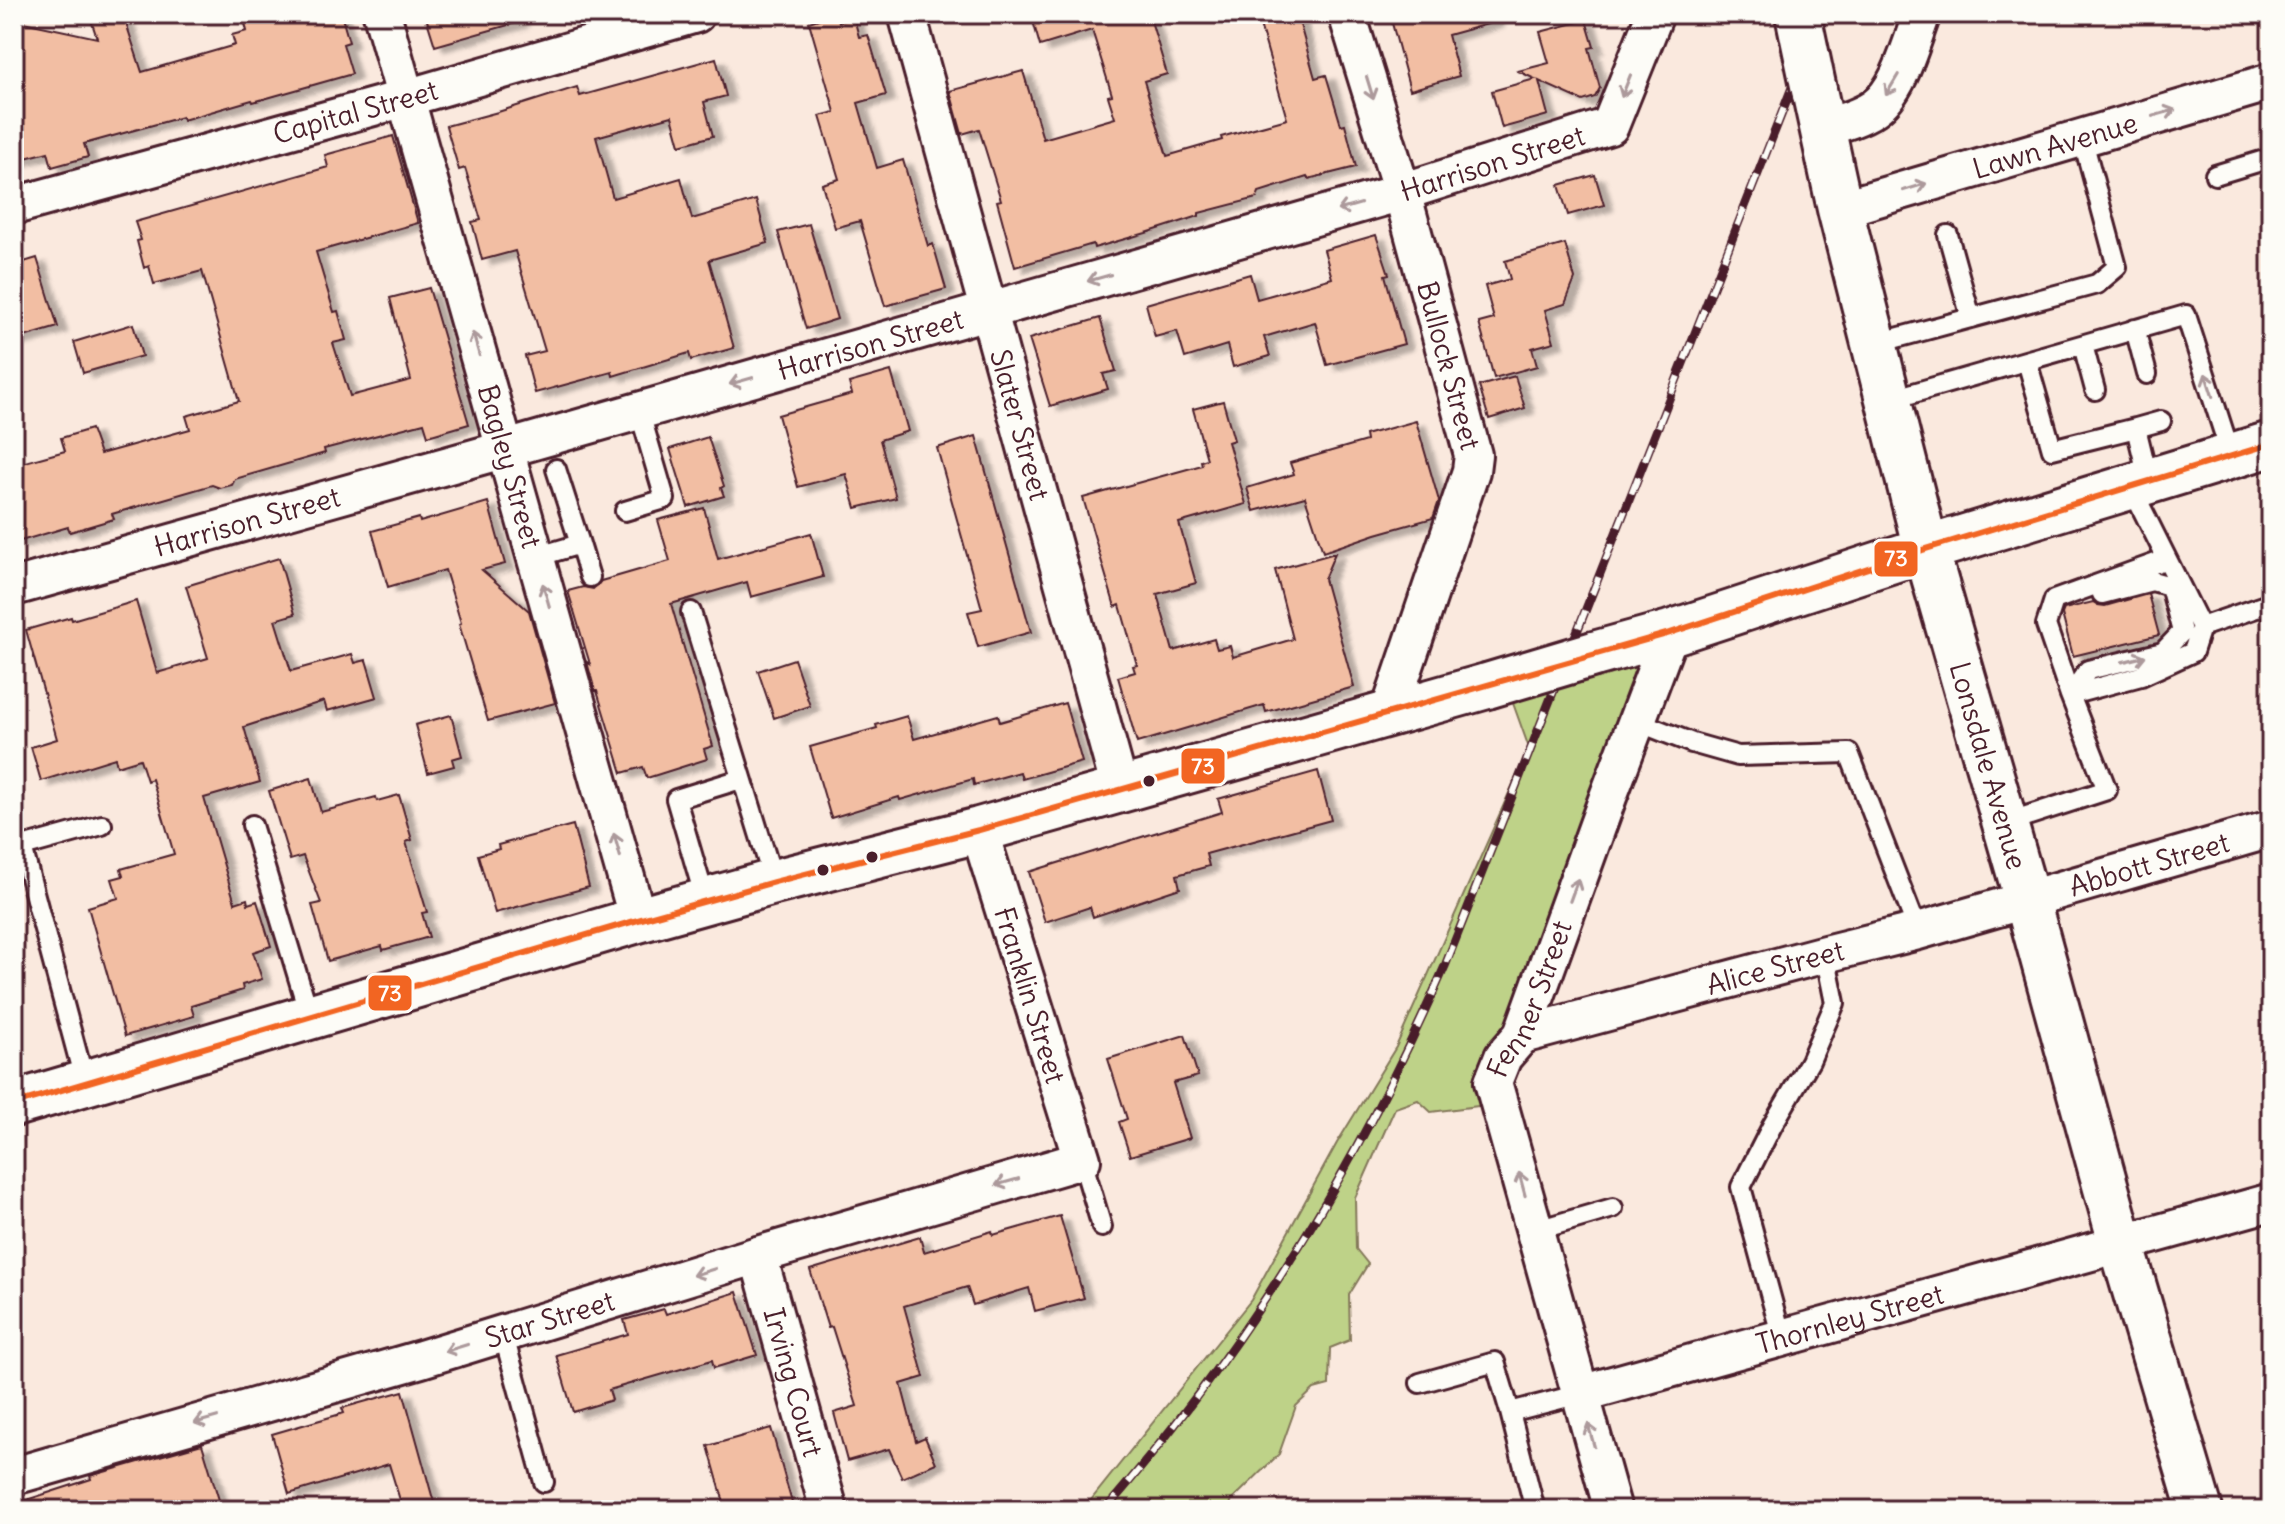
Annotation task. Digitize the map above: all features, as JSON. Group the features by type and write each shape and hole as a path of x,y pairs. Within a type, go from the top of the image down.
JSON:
{"main road":[{"name":"Lonsdale Avenue","path":"1798,14 1840,209 1926,549 2121,1243 2200,1510"},
{"path":"14,1104 638,920 979,830 1670,633 2140,483 2259,453"}],"street":[{"name":"Bagley Street","path":"382,14 638,920"},
{"name":"Capital Street","path":"14,206 696,14"},
{"name":"Slater Street","path":"907,14 1120,789"},
{"name":"Bullock Street","path":"1347,14 1402,192 1473,455 1471,471 1389,713"},
{"name":"Harrison Street","path":"14,587 1402,192 1610,126 1655,14"},
{"path":"1818,109 1854,118 1876,107 1893,88 1922,14"},
{"name":"Lawn Avenue","path":"1840,209 2271,82"},
{"name":"Fenner Street","path":"1613,1510 1493,1082 1503,1057 1522,1035 1670,633"},
{"name":"Abbott Street","path":"2027,900 2271,829"},
{"name":"Franklin Street","path":"979,830 1082,1160"},
{"name":"Alice Street","path":"1522,1035 2027,900"},
{"name":"Star Street","path":"14,1476 1082,1160"},
{"name":"Thornley Street","path":"1580,1394 2271,1202"},
{"name":"Irving Court","path":"758,1255 829,1510"}],"lane":[{"path":"1874,344 2097,284 2117,267 2082,137"},
{"path":"2215,175 2271,158"},
{"path":"1948,235 1971,318"},
{"path":"1889,400 2186,315 2259,453"},
{"path":"2135,329 2147,374"},
{"path":"2083,345 2095,390"},
{"path":"2027,361 2052,449 2161,421"},
{"path":"625,511 665,499 639,410"},
{"path":"2070,695 2141,676 2193,652 2201,627 2167,559 2140,483 2136,428"},
{"path":"556,469 590,577"},
{"path":"536,557 580,544"},
{"path":"2054,600 2167,559"},
{"path":"2054,600 2073,602 2152,581 2170,586 2182,632 2163,652 2088,670 2070,695"},
{"path":"2005,823 2107,790 2046,625 2054,600"},
{"path":"2201,627 2271,603"},
{"path":"691,612 774,882"},
{"path":"1636,721 1692,743 1738,756 1849,753 1918,931"},
{"path":"706,902 676,799 741,779"},
{"path":"85,1083 22,847 102,825"},
{"path":"252,825 310,1017"},
{"path":"1782,1338 1741,1187 1810,1061 1835,1003 1825,954"},
{"path":"1082,1160 1102,1227"},
{"path":"1534,1231 1613,1208"},
{"path":"503,1333 544,1482"},
{"path":"1420,1383 1495,1362 1535,1510"},
{"path":"1510,1412 1580,1394"}],"green space":[{"path":"1666,629 1494,1104 1431,1112 1418,1100 1395,1108 1355,1198 1356,1249 1368,1264 1349,1295 1350,1340 1330,1348 1329,1385 1314,1389 1296,1406 1279,1454 1231,1501 1230,1510 1083,1510 1251,1300 1337,1143 1396,1047 1529,748 1504,678"}],"building":[{"path":"89,14 123,14 142,72 235,45 232,35 247,31 244,20 262,14 341,14 349,42 343,44 352,74 84,144 88,157 52,167 48,152 14,161 14,20 97,38"},
{"path":"425,14 518,14 519,22 435,46"},
{"path":"837,14 839,22 854,18 859,37 868,35 886,95 858,103 877,168 903,160 928,246 933,244 946,289 885,306 860,221 835,228 822,184 839,179 820,116 835,112 809,22"},
{"path":"1031,14 1149,14 1167,74 1144,81 1167,156 1287,119 1257,14 1297,14 1315,78 1326,75 1341,125 1345,124 1356,167 1307,177 1259,192 1257,198 1199,213 1199,216 1146,233 1094,248 1093,244 1015,267 997,201 1001,200 979,129 962,134 950,91 1023,71 1043,139 1115,118 1108,96 1112,95 1092,30 1040,46"},
{"path":"1424,14 1494,14 1495,22 1448,35 1459,76 1410,90 1392,23"},
{"path":"1586,20 1594,47 1589,48 1600,88 1595,97 1583,101 1539,81 1548,115 1502,128 1492,91 1535,79 1518,71 1549,63 1540,32"},
{"path":"716,58 726,96 704,102 713,136 680,145 672,116 596,137 613,198 681,178 692,219 756,200 768,243 709,260 734,348 691,360 689,353 613,376 612,372 535,393 525,356 545,351 515,251 482,260 472,222 481,220 465,168 459,170 446,126 577,87 580,96"},
{"path":"393,136 418,223 316,252 346,340 333,343 350,396 411,380 390,298 429,288 469,424 428,436 424,423 324,449 325,453 235,479 232,485 220,488 212,485 112,514 114,519 70,532 68,527 14,543 14,465 65,451 61,438 91,429 100,454 190,429 186,416 239,401 202,271 154,284 149,266 144,268 137,241 141,240 135,222 328,167 325,155"},
{"path":"1595,175 1604,205 1568,215 1559,185"},
{"path":"809,224 837,319 806,329 778,232"},
{"path":"1376,235 1389,274 1385,275 1404,344 1327,365 1315,322 1264,337 1270,356 1233,367 1227,345 1185,358 1177,331 1155,337 1146,304 1250,274 1257,299 1332,278 1324,250"},
{"path":"1565,244 1575,279 1565,304 1545,310 1554,342 1532,348 1537,366 1494,378 1479,323 1494,319 1485,286 1510,279 1505,261"},
{"path":"37,258 58,327 14,340 14,265"},
{"path":"1100,318 1116,371 1103,374 1108,389 1050,406 1029,339"},
{"path":"133,324 142,356 83,373 74,342"},
{"path":"891,371 908,431 880,440 896,498 856,508 846,474 798,487 778,415 852,394 849,383"},
{"path":"1515,376 1525,408 1489,419 1479,386"},
{"path":"1223,401 1234,440 1228,442 1246,504 1179,523 1196,583 1157,594 1173,651 1214,639 1217,649 1230,646 1233,657 1293,639 1275,570 1335,553 1324,579 1354,687 1266,712 1264,705 1137,743 1118,677 1135,672 1133,666 1137,665 1120,605 1115,607 1083,498 1202,465 1201,461 1207,459 1193,409"},
{"path":"1416,421 1439,501 1433,518 1323,552 1305,497 1254,511 1247,488 1294,474 1290,463 1366,441 1365,435"},
{"path":"976,436 1031,632 978,647 968,612 982,609 937,448"},
{"path":"708,437 724,486 721,488 724,496 688,507 670,449"},
{"path":"488,502 505,564 482,570 529,611 555,703 488,721 445,570 388,587 372,531 419,518 420,522"},
{"path":"704,508 718,559 811,533 823,577 751,597 747,582 671,604 713,746 704,749 707,759 647,778 643,767 622,773 595,691 568,591 583,587 593,589 601,581 670,561 658,520"},
{"path":"279,558 295,614 275,620 291,671 352,654 355,663 366,660 377,697 327,711 324,701 244,727 260,782 204,798 235,903 247,899 248,904 257,901 271,946 253,952 262,979 242,985 243,990 191,1006 194,1016 125,1036 88,907 118,898 112,879 123,876 121,869 174,854 152,779 147,781 140,759 117,766 115,758 41,781 31,747 57,739 26,630 136,601 157,673 208,658 186,586"},
{"path":"2148,594 2159,635 2073,656 2062,614 2064,609 2093,602 2105,606"},
{"path":"794,659 810,706 774,718 758,671"},
{"path":"1065,703 1082,762 1022,779 1020,772 974,785 973,779 831,818 810,747 907,716 914,739 998,715 1000,722"},
{"path":"451,715 462,756 452,759 454,766 428,773 415,725"},
{"path":"1318,771 1331,820 1206,854 1209,866 1177,875 1180,888 1093,917 1090,907 1045,922 1029,872 1222,812 1218,799"},
{"path":"311,778 321,812 376,797 377,801 399,795 412,840 406,842 427,912 422,913 429,937 328,961 312,905 321,903 303,856 290,860 269,791"},
{"path":"573,825 589,887 495,913 478,855 499,849 498,845"},
{"path":"1185,1035 1198,1076 1173,1083 1190,1138 1130,1156 1119,1122 1127,1119 1108,1059"},
{"path":"1060,1216 1084,1298 1035,1311 1029,1288 973,1305 967,1287 904,1306 924,1377 901,1384 916,1441 925,1437 936,1463 902,1478 889,1449 847,1461 834,1413 857,1406 810,1270 920,1237 924,1252 992,1231 993,1235"},
{"path":"737,1292 757,1355 714,1368 712,1360 609,1390 612,1400 573,1412 556,1355 628,1334 624,1320 664,1309 666,1314"},
{"path":"403,1391 436,1510 403,1510 389,1464 289,1494 272,1434 344,1413 342,1408"},
{"path":"771,1428 794,1510 726,1510 708,1446"},
{"path":"202,1444 222,1510 14,1510 14,1504 91,1479 90,1476"}],"railway":[{"path":"1105,1510 1206,1384 1296,1251 1376,1112 1412,1040 1445,966 1821,14"}],"transit line":[{"name":"73","path":"14,1104 638,920 979,830 1670,633 1926,549 2271,444"}]}
